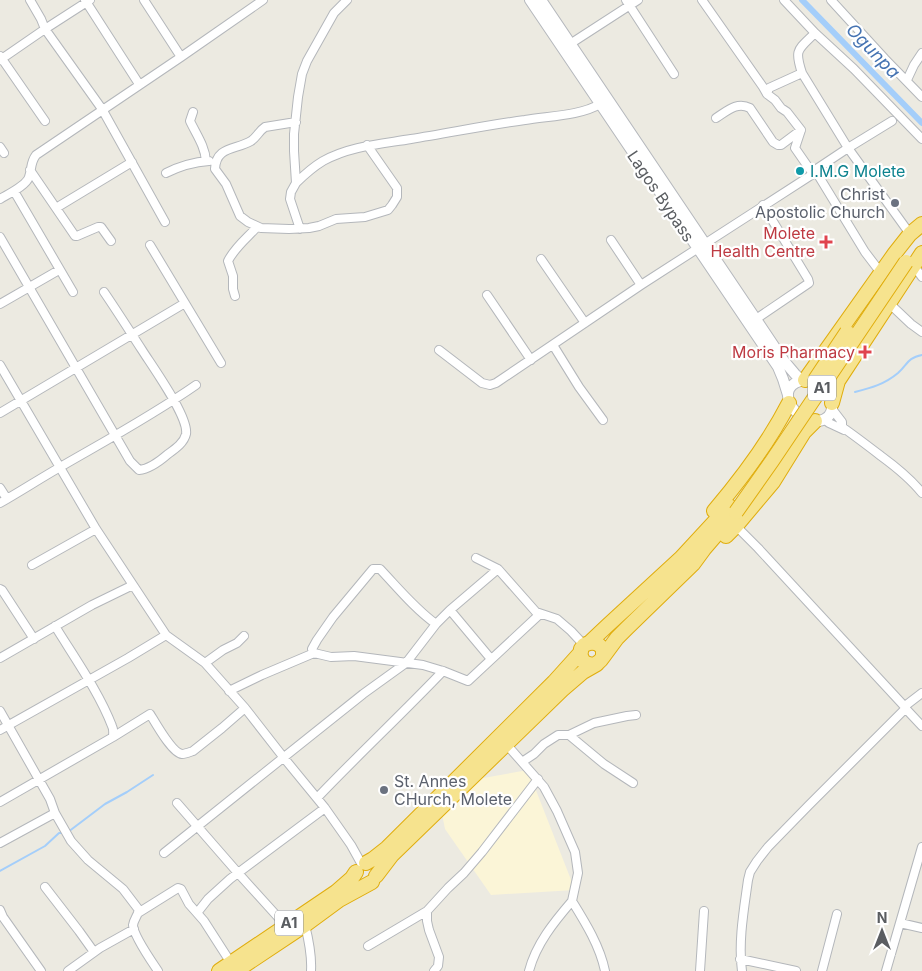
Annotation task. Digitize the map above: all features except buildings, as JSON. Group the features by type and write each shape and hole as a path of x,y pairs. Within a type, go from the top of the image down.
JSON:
{"highway":[{"path":"804,380 881,273 918,235 922,224"},
{"name":"A1","path":"234,967 286,926 344,885 361,866 387,848 554,682 585,646 704,549 733,515 772,462 911,266 918,235"},
{"path":"832,406 838,381 911,266 922,253"},
{"path":"687,561 698,531 754,461 781,418 788,399"},
{"path":"733,515 773,482 804,432 820,420"},
{"name":"A1","path":"219,971 234,967 305,925 339,900 374,879 392,855 572,681 600,661 617,638 687,561"},
{"path":"594,642 601,646 603,650 600,661 590,665 581,658 585,646 594,642"},
{"path":"361,866 358,878 364,883 374,879"}],"main road":[{"name":"Lagos Bypass","path":"530,0 600,104 701,246 756,319 790,369 804,380"},
{"name":"Lagos Bypass","path":"541,0 778,367 784,379 788,399"},
{"path":"804,380 815,383 824,388 828,393 832,406 830,415 820,420 801,416 788,399 790,388 804,380"}],"street":[{"path":"30,0 45,29 102,109 165,222"},
{"path":"144,0 181,57"},
{"path":"0,199 28,181 32,160 36,154 263,0"},
{"path":"296,183 294,151 302,74 307,60 334,13 347,0"},
{"path":"570,44 628,3 638,0"},
{"path":"702,0 767,94 787,112 801,130"},
{"path":"784,0 922,139"},
{"path":"832,0 922,97"},
{"path":"45,122 1,58 87,1 139,84"},
{"path":"628,3 674,74"},
{"path":"815,33 798,52 797,60 802,73 848,148 918,235"},
{"path":"907,80 922,53"},
{"path":"767,94 769,88 802,73"},
{"path":"300,229 290,199 291,192 296,183 323,161 339,154 368,145 578,112 600,104"},
{"path":"716,118 738,105 745,105 750,108 773,142 778,145 801,130"},
{"path":"193,112 190,121 202,144 206,161"},
{"path":"439,350 482,383 490,386 496,383 848,148 892,121"},
{"path":"296,122 265,127 250,142 225,150 216,161 215,170 226,184 240,216 257,227 300,229 315,227 336,219 365,217 388,210 397,196 396,188 368,145"},
{"path":"801,130 795,148 814,172 865,252 881,273"},
{"path":"166,173 187,164 216,161"},
{"path":"56,208 132,162"},
{"path":"30,170 75,236 101,227 110,241"},
{"path":"14,191 73,292"},
{"path":"756,319 809,283 763,205"},
{"path":"235,296 233,276 228,261 240,244 257,227"},
{"path":"0,237 134,466 139,470 146,470 183,442 186,432 185,425 174,400 104,292"},
{"path":"611,240 641,286"},
{"path":"150,245 221,363"},
{"path":"541,259 585,323"},
{"path":"842,427 844,419 838,407 840,388 866,338 892,306 911,266"},
{"path":"0,304 60,270"},
{"path":"487,295 531,360"},
{"path":"0,413 184,303"},
{"path":"892,306 922,332"},
{"path":"553,345 579,387 603,420"},
{"path":"0,364 96,529 166,635 205,663 245,708 326,808 346,838 361,866"},
{"path":"0,488 3,501 116,436 196,385"},
{"path":"832,406 842,422 842,427"},
{"path":"820,420 855,436"},
{"path":"842,427 901,471 922,493"},
{"path":"733,515 768,559 922,726"},
{"path":"32,565 96,529"},
{"path":"476,558 498,569 532,609 540,614 556,619 585,646"},
{"path":"314,653 312,649 333,617 373,569 380,569 417,609 436,624"},
{"path":"164,853 363,694 406,663 436,624 498,569"},
{"path":"0,658 92,605 134,585"},
{"path":"0,589 34,639"},
{"path":"450,610 491,658"},
{"path":"229,691 314,653 331,657 354,656 423,665 468,681 540,614"},
{"path":"55,626 100,701 112,727 113,737"},
{"path":"0,730 166,635"},
{"path":"205,663 223,650 237,644 244,636"},
{"path":"317,798 443,671"},
{"path":"742,971 740,959 741,937 748,880 756,861 795,818 922,693"},
{"path":"0,802 150,714 169,743 182,754 193,751 245,708"},
{"path":"0,712 52,803 55,813 71,841 99,869 123,889 139,910 134,922 134,929 158,971"},
{"path":"522,762 544,744 558,736 568,735 594,723 636,715"},
{"path":"568,735 604,764 633,783"},
{"path":"507,745 538,779 550,797 575,852 578,873 572,901 552,924 539,945 529,971"},
{"path":"368,946 428,911 482,852 538,779"},
{"path":"177,803 286,926"},
{"path":"197,912 208,899 238,873 326,808"},
{"path":"0,843 55,813"},
{"path":"886,971 920,862 922,847"},
{"path":"45,887 94,952"},
{"path":"138,913 178,888 181,889 189,904 204,921 234,967"},
{"path":"572,901 595,942 606,971"},
{"path":"428,911 427,921 429,930 439,957 438,966 434,971"},
{"path":"700,971 704,911"},
{"path":"822,971 837,914"},
{"path":"1,915 38,970"},
{"path":"900,923 922,928"},
{"path":"305,925 310,942 311,971"},
{"path":"68,971 94,952 134,929"},
{"path":"740,959 796,971"}],"shaded area":[{"path":"528,770 575,890 491,895 445,829 442,814 478,779"}],"waterway":[{"name":"Ogunpa","path":"802,0 922,123"},
{"path":"855,392 883,383 898,373 910,360 922,355"},
{"path":"68,832 105,804 153,775"},
{"path":"0,871 45,846 59,833 63,833"}],"place":[{"name":"I.M.G Molete","path":"800,171"},
{"name":"Christ Apostolic Church","path":"895,203"},
{"name":"Molete Health Centre","path":"826,242"},
{"name":"Moris Pharmacy","path":"865,352"},
{"name":"St. Annes CHurch, Molete","path":"384,790"}]}
